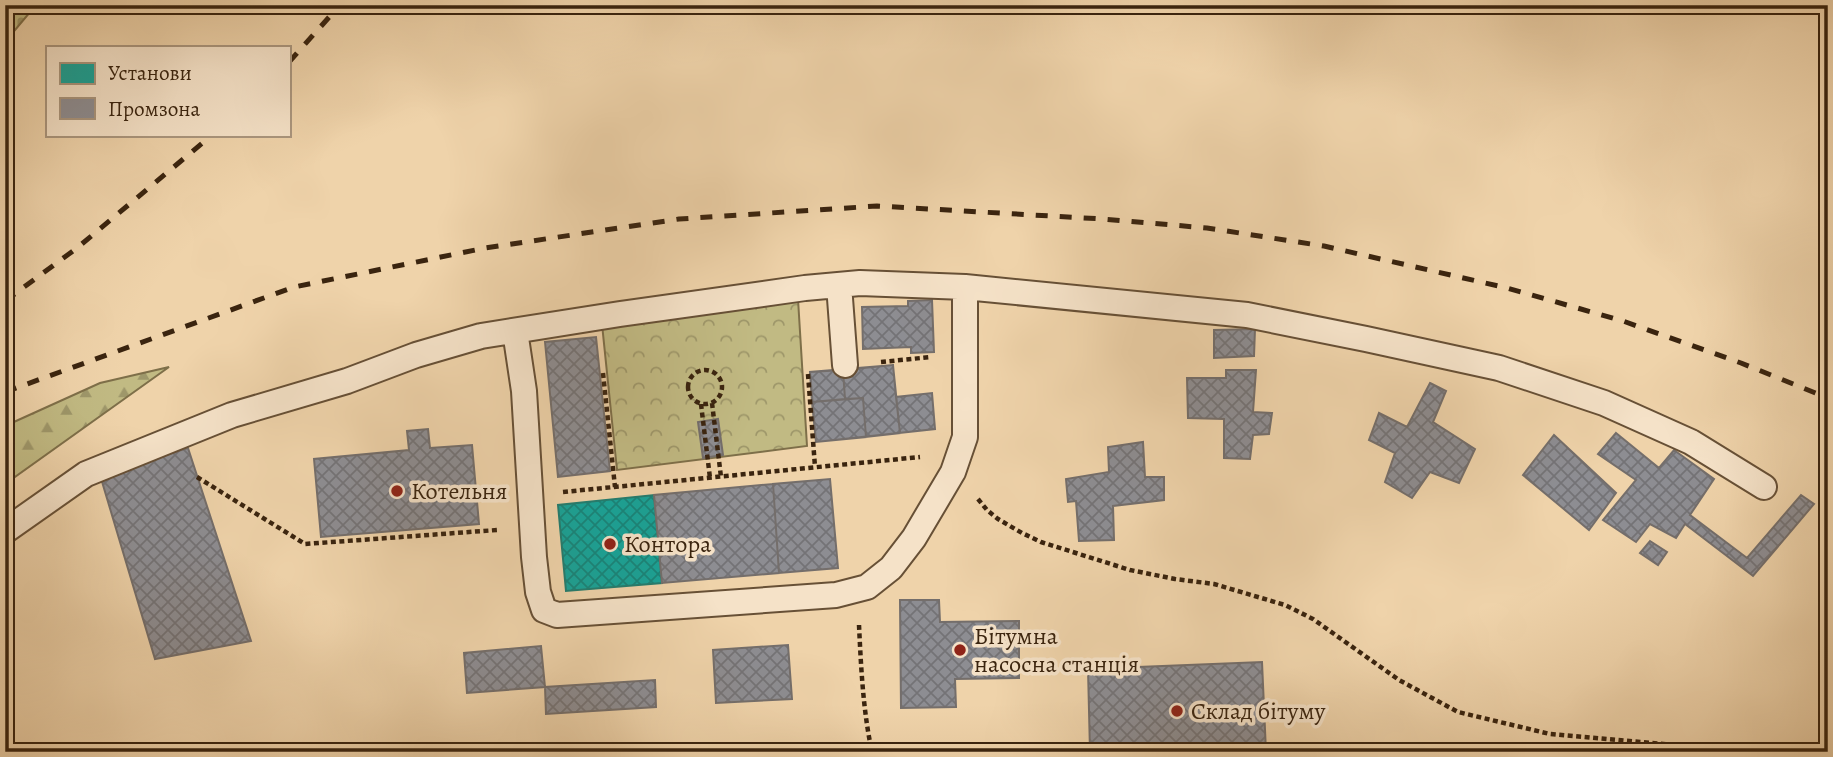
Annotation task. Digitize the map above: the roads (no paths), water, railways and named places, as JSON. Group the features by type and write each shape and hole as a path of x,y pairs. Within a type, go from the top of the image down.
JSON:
{"lane":[{"path":"5,531 86,474 232,415 347,382 429,351 481,336 620,314 860,283 965,287 1247,315 1499,368 1604,403 1691,442 1764,487"},
{"path":"839,285 845,365"},
{"path":"515,331 524,391 538,592 544,610 557,615 836,596 867,587 891,568 914,538 953,472 965,437 965,287"}],"railway":[{"path":"290,61 340,5"},
{"path":"5,301 77,248 211,136"},
{"path":"5,392 294,287 485,248 679,219 877,206 1207,228 1324,246 1507,288 1623,321 1741,363 1828,398"}],"place":[{"name":"Котельня","path":"397,491"},
{"name":"Контора","path":"610,544"},
{"name":"Бітумна насосна станція","path":"960,650"},
{"name":"Склад бітуму","path":"1177,711"}]}
